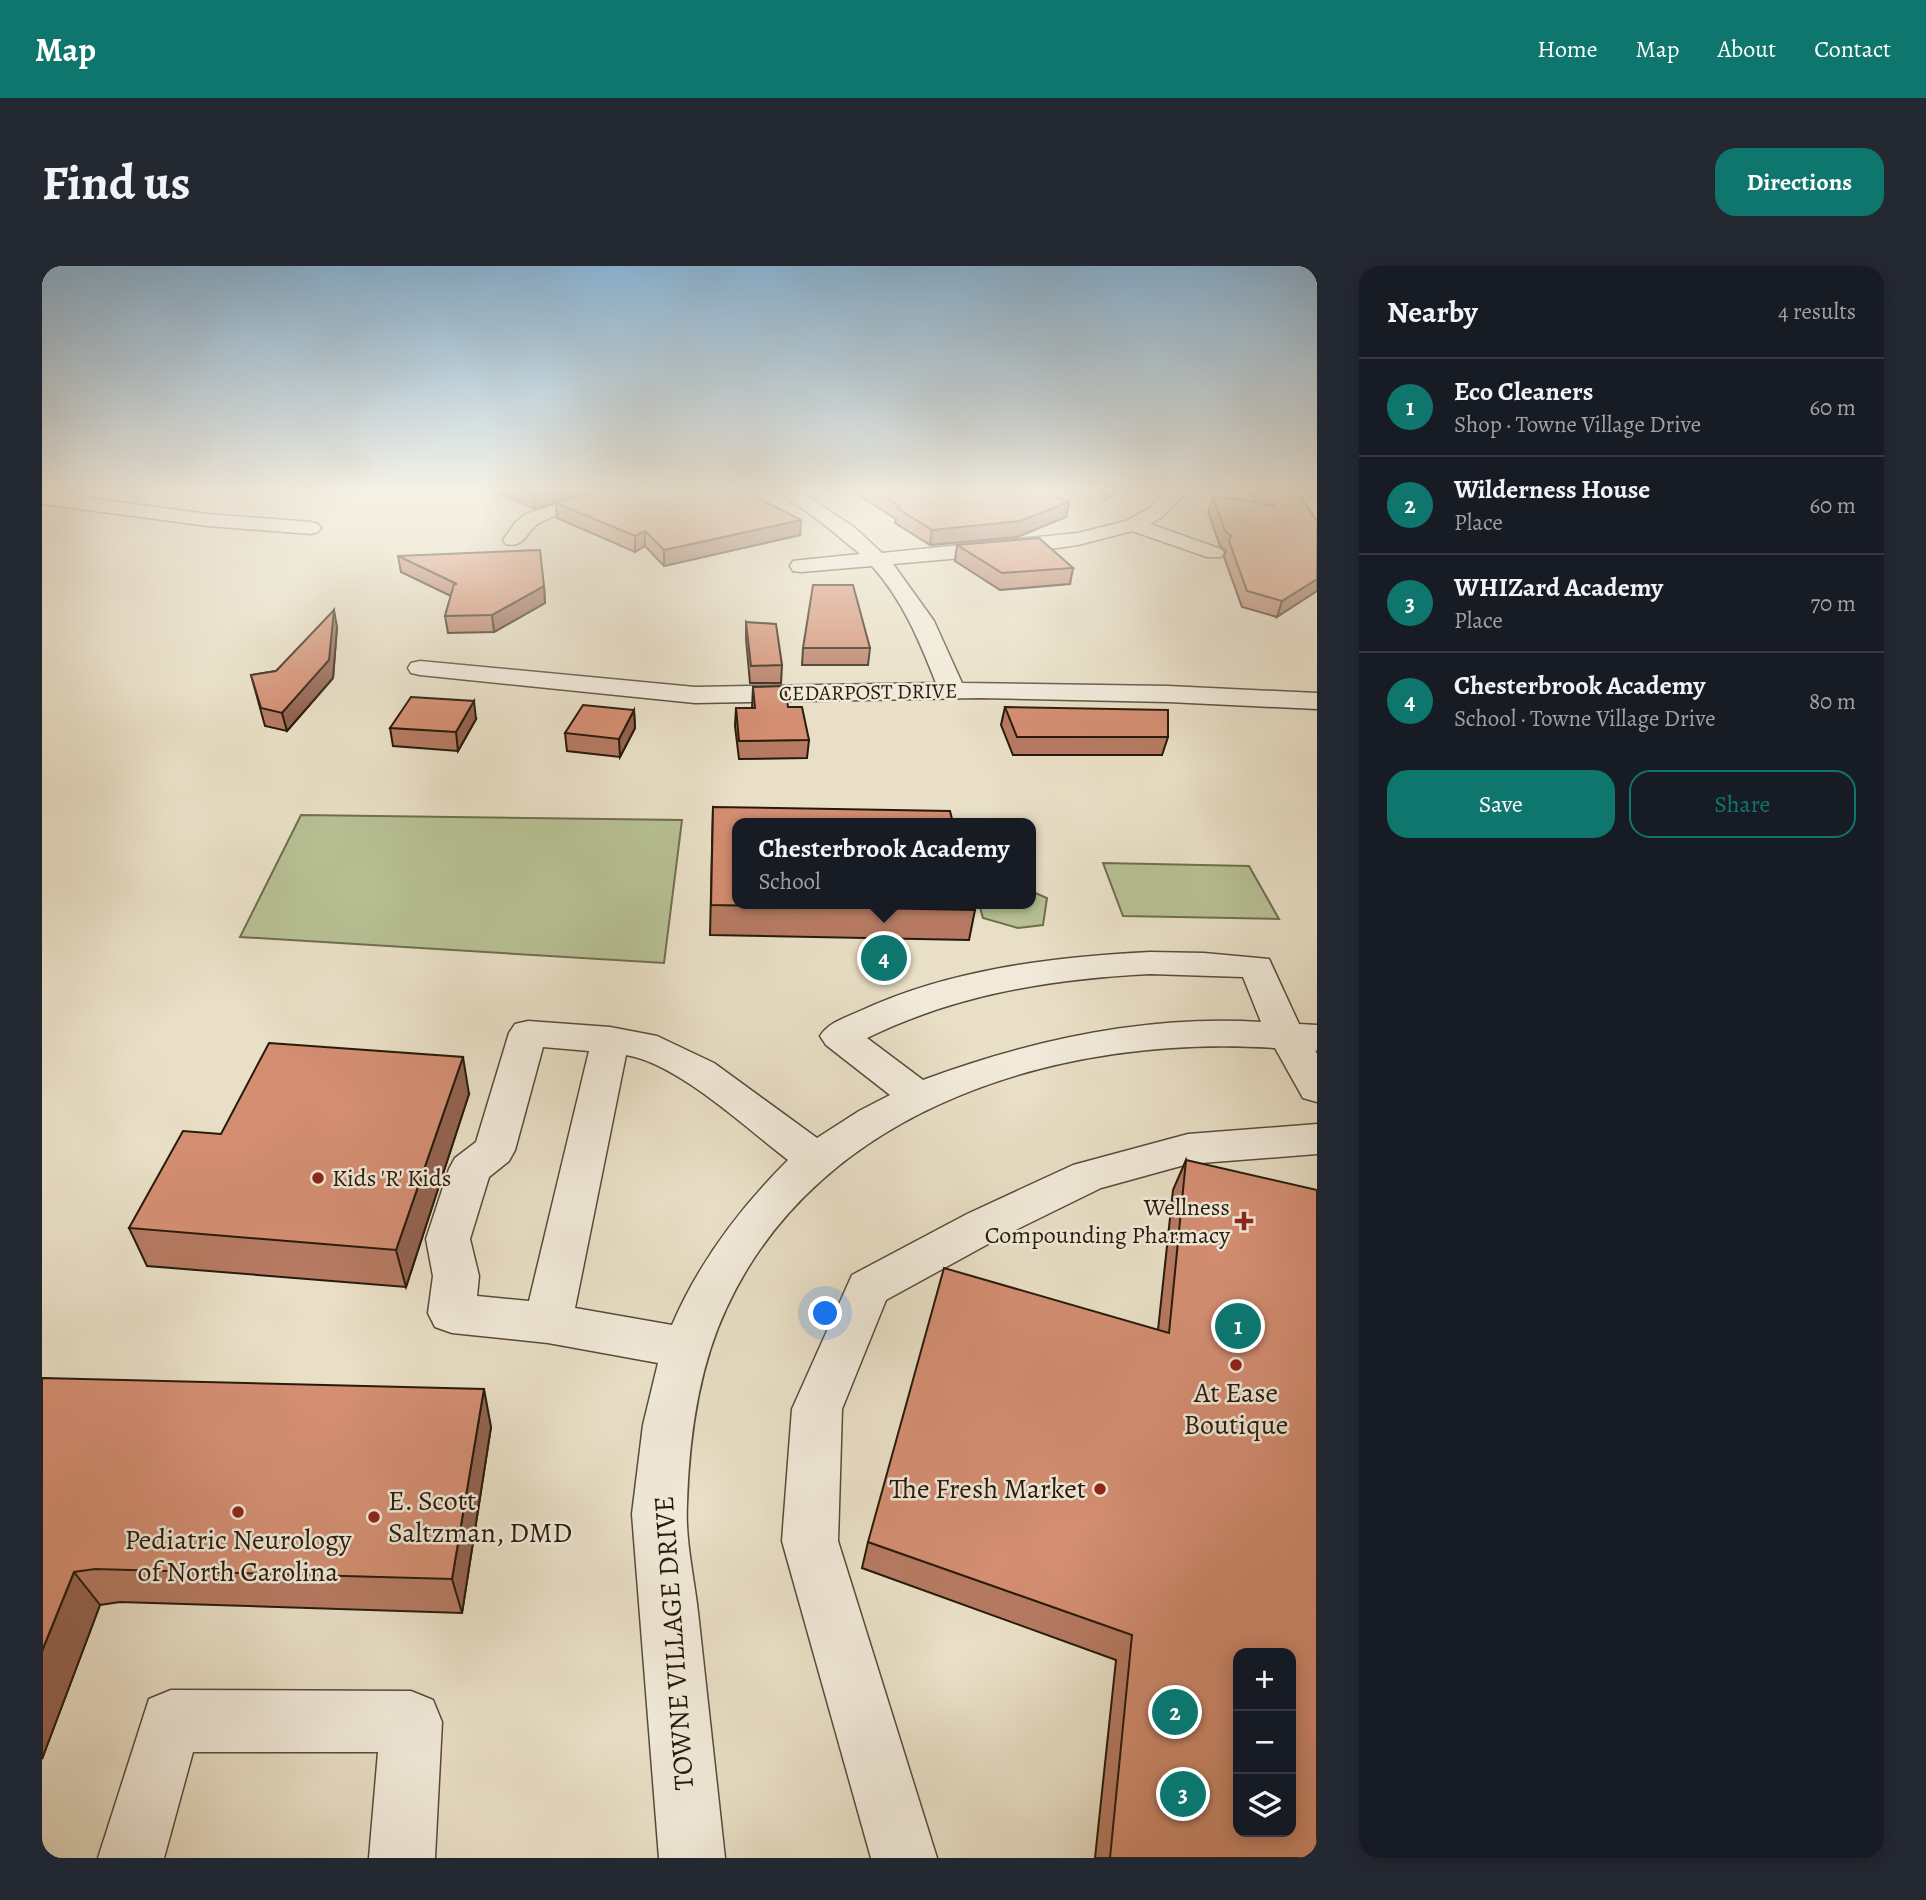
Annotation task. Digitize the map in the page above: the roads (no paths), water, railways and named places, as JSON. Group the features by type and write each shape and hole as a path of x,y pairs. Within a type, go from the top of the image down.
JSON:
{"street":[{"path":"884,566 922,621 952,691"},
{"name":"CEDARPOST DRIVE","path":"420,668 695,695 1076,691 1317,701"},
{"path":"919,1097 839,1036 876,1016 951,990 1042,972 1202,962 1257,967 1269,1002 1302,1036 1317,1088"},
{"path":"687,1348 548,1323 452,1313 456,1276 448,1239 470,1169 494,1150 528,1033 644,1045 700,1072 816,1159"},
{"name":"TOWNE VILLAGE DRIVE","path":"692,1858 659,1505 672,1407 687,1348 717,1281 750,1231 816,1159 919,1097 976,1073 1082,1046 1145,1037 1213,1033 1302,1036"},
{"path":"548,1323 610,1040"},
{"path":"904,1858 810,1541 817,1409 868,1288 983,1226 1088,1176 1188,1149 1317,1139"},
{"path":"1136,1163 1226,1184"},
{"path":"131,1858 171,1721 184,1721 411,1722 402,1858"}],"place":[{"name":"Chesterbrook Academy","path":"884,958"},
{"name":"Kids 'R' Kids","path":"318,1178"},
{"name":"Wellness Compounding Pharmacy","path":"1244,1221"},
{"name":"Eco Cleaners","path":"1238,1326"},
{"name":"At Ease Boutique","path":"1236,1365"},
{"name":"The Fresh Market","path":"1100,1489"},
{"name":"Pediatric Neurology of North Carolina","path":"238,1512"},
{"name":"E. Scott Saltzman, DMD","path":"374,1517"},
{"name":"Wilderness House","path":"1175,1712"},
{"name":"WHIZard Academy","path":"1183,1794"}]}
